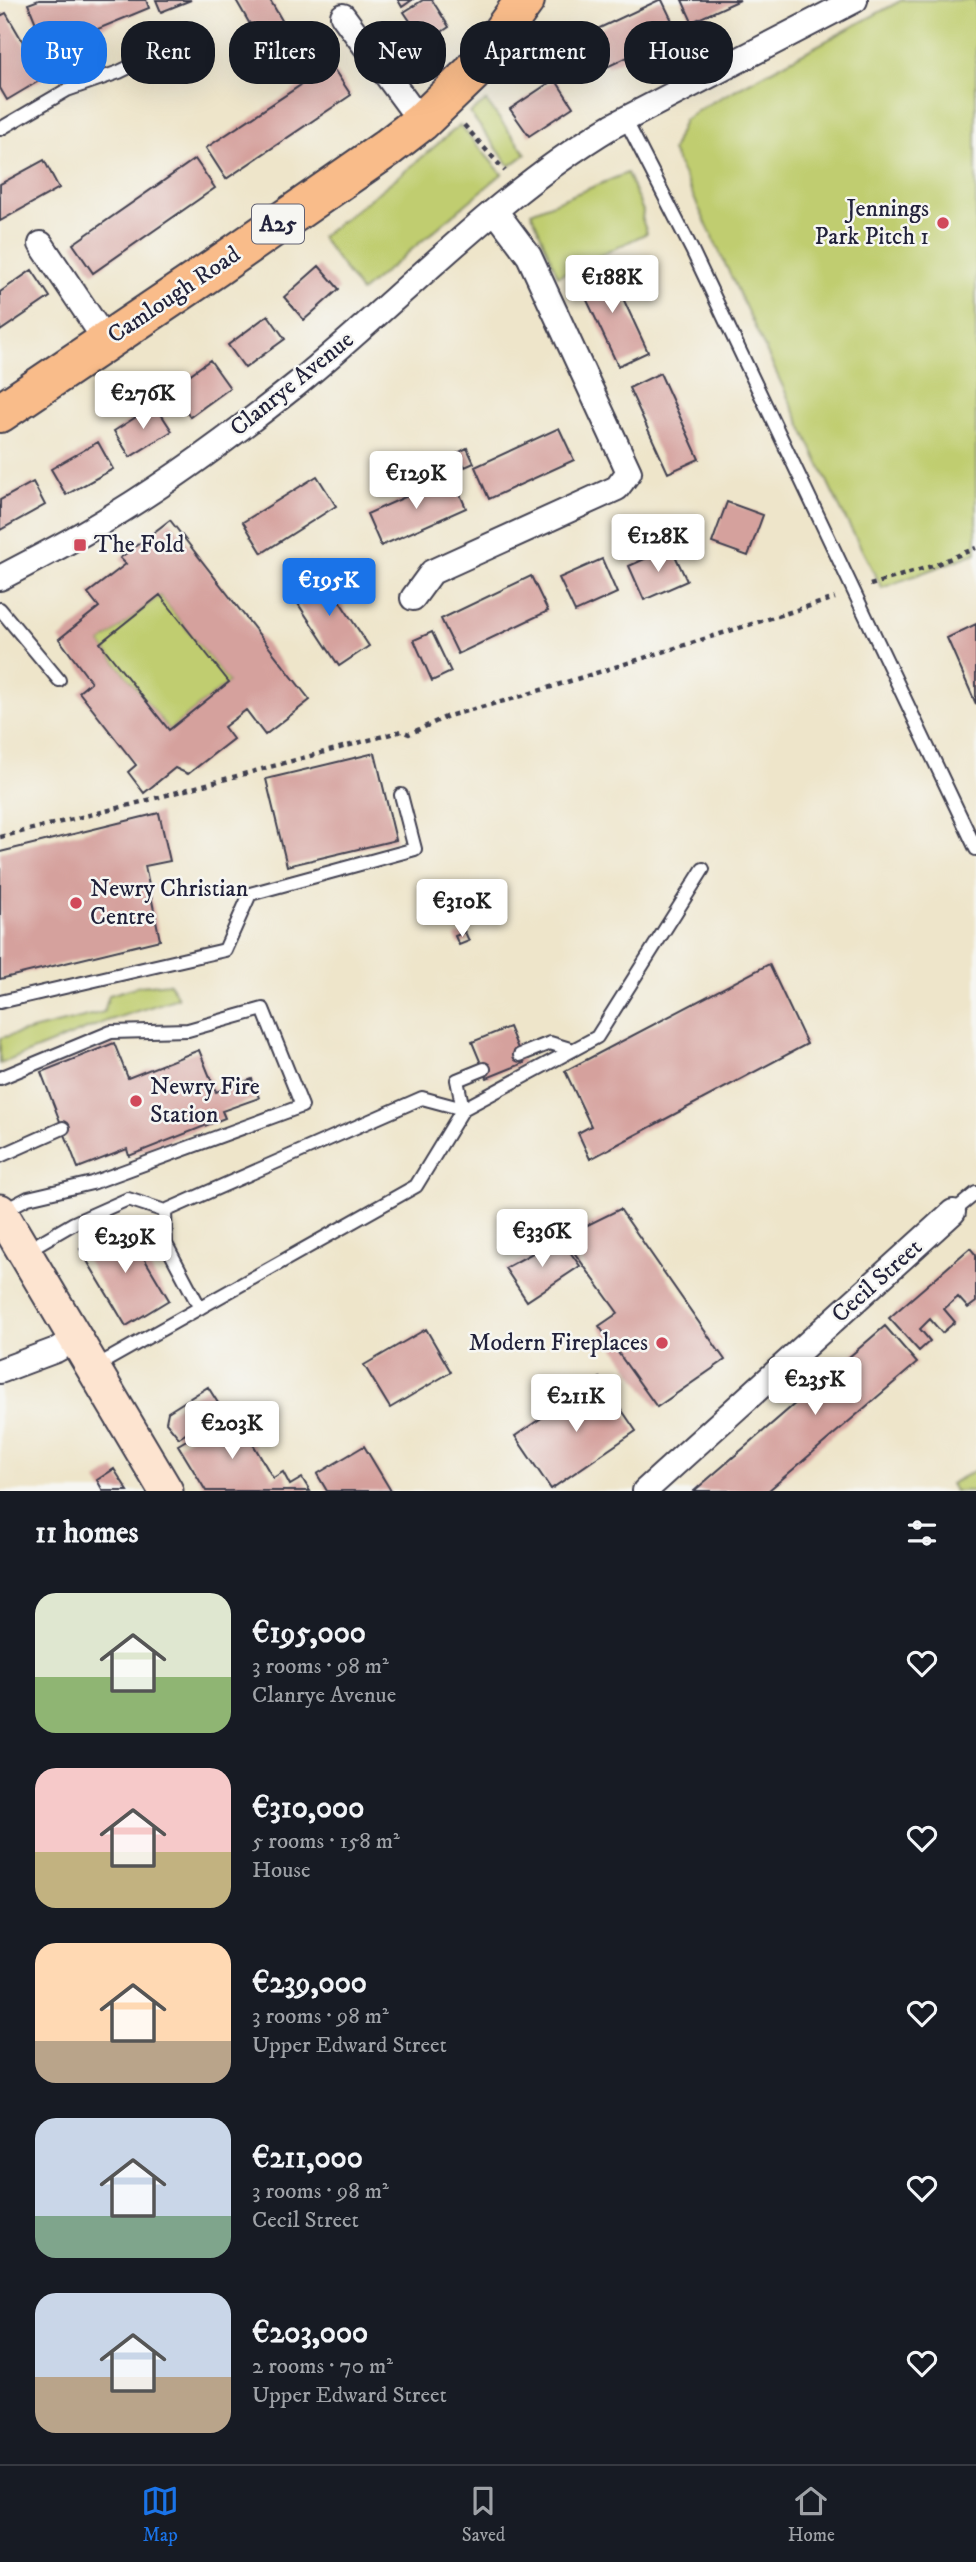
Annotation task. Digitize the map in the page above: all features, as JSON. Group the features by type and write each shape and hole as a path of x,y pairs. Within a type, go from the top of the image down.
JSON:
{"main road":[{"name":"Camlough Road","path":"0,413 215,268 421,122 479,66 526,0"},
{"path":"0,1212 166,1491"}],"street":[{"name":"Clanrye Avenue","path":"0,578 154,490 233,433 298,382 574,148 855,0"},
{"path":"342,16 421,122"},
{"path":"413,598 432,572 617,488 629,472 529,257 496,212"},
{"path":"41,244 106,341"},
{"name":"Cecil Street","path":"645,1491 953,1212"},
{"path":"0,1371 56,1350 76,1339"}],"lane":[{"path":"0,129 67,90 121,71"},
{"path":"625,119 692,250 976,849"},
{"path":"0,609 59,680"},
{"path":"0,1002 225,950 250,894 415,849 401,795"},
{"path":"93,1368 416,1186 463,1109 597,1037 703,869"},
{"path":"0,1079 111,1032 188,1030 263,1009 302,1106 92,1183 28,1198 0,1212"},
{"path":"520,1055 551,1043 573,1050"},
{"path":"463,1109 457,1080 484,1069"},
{"path":"24,1252 74,1223 128,1199 165,1211 422,1098 463,1109"},
{"path":"0,1156 63,1128"},
{"path":"953,1212 976,1193"},
{"path":"165,1211 166,1244 200,1308"}],"path":[{"path":"468,128 507,174"},
{"path":"866,587 932,566 976,548"},
{"path":"0,837 130,805 402,731 409,734 448,716 519,697 838,597"}],"green space":[{"path":"902,0 976,0 976,553 882,588 839,506 672,151 684,120 703,107"},
{"path":"486,101 526,154 510,166 470,113"},
{"path":"460,125 502,174 361,292 321,237"},
{"path":"627,173 643,211 642,219 647,233 558,276 531,212"},
{"path":"160,595 229,682 169,730 100,643"},
{"path":"170,983 178,998 107,1021 0,1064 0,1038 104,1012 109,995 139,986"},
{"path":"976,1470 976,1491 954,1491 950,1484"}],"building":[{"path":"39,0 146,0 149,8 107,25 107,21 35,21 28,4"},
{"path":"156,0 191,0 161,12"},
{"path":"236,0 270,0 282,21 248,21"},
{"path":"398,0 412,0 402,7"},
{"path":"423,0 432,0 445,21 410,21 404,12"},
{"path":"659,0 662,0 672,21 624,21 624,59 610,66 610,23"},
{"path":"682,0 740,0 694,21 692,21"},
{"path":"6,13 21,39 21,84 34,84 7,100 0,88 0,16"},
{"path":"340,78 351,95 226,179 206,148 302,84 340,84"},
{"path":"548,84 558,84 573,107 529,136 510,109"},
{"path":"195,159 215,188 93,273 73,244"},
{"path":"44,160 59,188 0,221 0,184"},
{"path":"607,264 648,352 618,366 577,279"},
{"path":"319,266 339,289 304,320 284,297"},
{"path":"32,270 50,297 0,331 0,292"},
{"path":"268,315 285,339 245,368 228,345"},
{"path":"210,360 230,388 190,417 170,389"},
{"path":"660,373 699,459 668,473 629,388"},
{"path":"155,405 172,431 130,457 114,431"},
{"path":"559,428 574,460 489,499 475,467"},
{"path":"98,442 113,469 66,495 51,469"},
{"path":"467,448 474,463 465,467 458,453"},
{"path":"317,476 336,506 262,553 243,522"},
{"path":"452,476 466,508 381,546 367,514"},
{"path":"33,482 45,505 0,530 0,500"},
{"path":"727,502 763,515 748,556 712,543"},
{"path":"170,520 310,700 265,735 246,710 224,727 233,739 188,774 175,768 144,793 128,772 136,765 79,692 91,682 59,639 99,607 88,593 126,564 120,558","holes":["160,595 229,682 169,730 100,643"]},
{"path":"671,547 687,581 644,600 629,566"},
{"path":"602,559 617,593 575,612 559,578"},
{"path":"319,570 369,646 339,666 289,590"},
{"path":"531,576 548,611 458,654 441,619"},
{"path":"976,624 976,704 947,638"},
{"path":"432,632 451,672 432,681 414,640"},
{"path":"375,753 396,840 287,866 266,779"},
{"name":"Newry Christian Centre","path":"159,813 170,861 145,866 160,940 0,979 0,852"},
{"path":"465,932 469,941 459,945 455,936"},
{"path":"769,964 807,1044 590,1159 578,1133 591,1126 565,1071"},
{"path":"509,1027 524,1063 487,1078 472,1042"},
{"name":"Newry Fire Station","path":"114,1043 128,1078 199,1050 216,1092 252,1079 259,1098 222,1111 225,1118 129,1156 127,1149 78,1168 41,1072"},
{"name":"Modern Fireplaces","path":"620,1209 725,1360 657,1407 599,1326 618,1313 563,1237"},
{"path":"123,1223 169,1300 126,1326 80,1249"},
{"path":"560,1238 580,1266 527,1301 505,1268"},
{"path":"970,1248 976,1255 976,1302 968,1308 958,1297 944,1309 955,1322 942,1333 930,1319 920,1329 930,1341 919,1351 889,1318"},
{"path":"885,1326 917,1363 768,1491 694,1491"},
{"path":"426,1329 451,1372 390,1408 364,1365"},
{"path":"600,1378 636,1431 551,1489 515,1436"},
{"path":"208,1387 223,1411 179,1438 166,1422 168,1412"},
{"path":"234,1412 273,1478 283,1472 290,1485 302,1478 310,1491 206,1491 178,1445"},
{"path":"364,1446 391,1491 327,1491 317,1474"},
{"path":"114,1469 128,1491 103,1491 97,1480"}],"place":[{"name":"Jennings Park Pitch 1","path":"943,223"},
{"name":"The Fold","path":"80,545"},
{"name":"Newry Christian Centre","path":"76,903"},
{"name":"Newry Fire Station","path":"136,1101"},
{"name":"Modern Fireplaces","path":"662,1343"}]}
